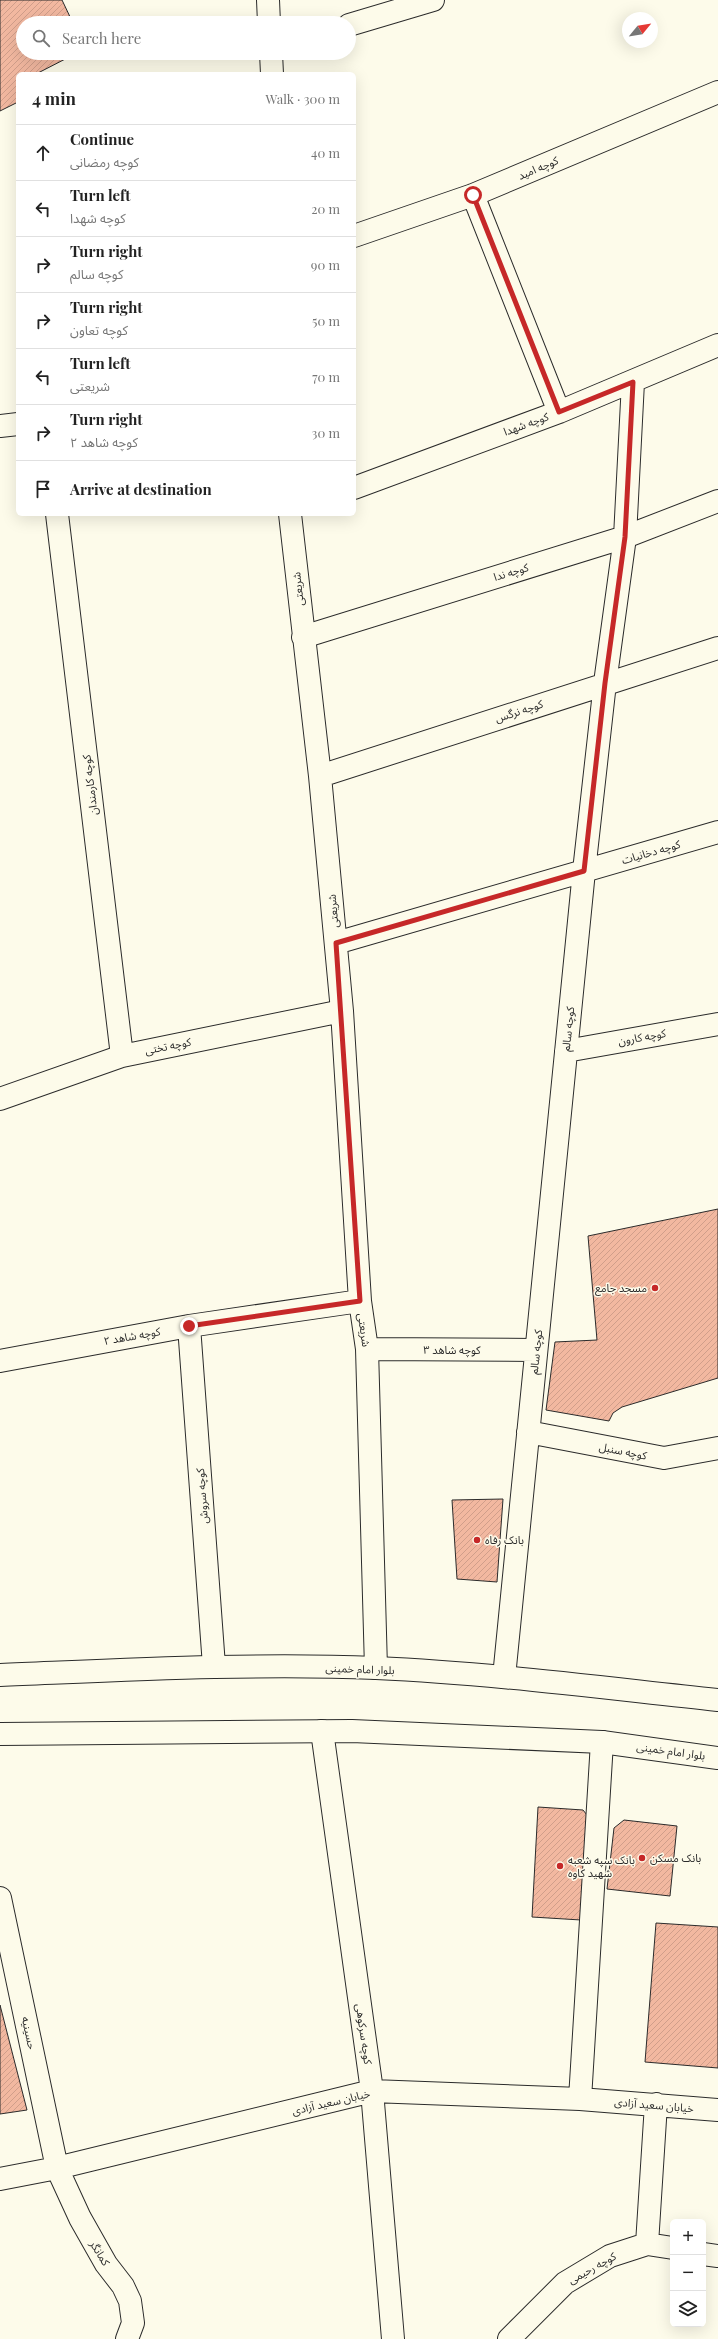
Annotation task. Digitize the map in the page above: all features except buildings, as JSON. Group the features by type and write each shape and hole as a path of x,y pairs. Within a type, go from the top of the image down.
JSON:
{"street":[{"path":"268,0 269,16"},
{"path":"356,23 433,0"},
{"path":"271,60 272,72"},
{"name":"کوچه امید","path":"356,235 473,195 718,92"},
{"path":"473,195 559,412"},
{"name":"کوچه شهدا","path":"356,487 559,412 718,346"},
{"name":"کوچه سالم","path":"504,1677 584,871 605,683 625,537 633,382"},
{"path":"0,426 16,424"},
{"name":"کوچه ندا","path":"303,637 625,537 718,501"},
{"name":"کوچه کارمندان","path":"57,516 122,1056"},
{"name":"شریعتی","path":"290,516 320,776 342,1011 360,1301 367,1349 376,1668"},
{"name":"کوچه نرگس","path":"320,776 605,683 718,648"},
{"name":"کوچه دخانیات","path":"336,943 718,832"},
{"name":"کوچه تختی","path":"0,1099 122,1056 342,1011"},
{"name":"کوچه کارون","path":"566,1051 718,1024"},
{"name":"کوچه شاهد ۲","path":"0,1361 189,1326 360,1301"},
{"name":"کوچه سروش","path":"189,1326 214,1666"},
{"name":"کوچه شاهد ۳","path":"367,1349 536,1350"},
{"name":"کوچه سنبل","path":"528,1432 664,1458 718,1448"},
{"name":"بلوار امام خمینی","path":"0,1675 214,1666 376,1668 504,1677 718,1700"},
{"name":"کوچه سرکوهی","path":"322,1731 372,2091 394,2339"},
{"name":"بلوار امام خمینی","path":"0,1734 352,1731 602,1742 718,1758"},
{"path":"580,2099 602,1742"},
{"name":"حسینیه","path":"0,1898 57,2168"},
{"name":"خیابان سعید آزادی","path":"0,2179 57,2168 372,2091 580,2099 718,2110"},
{"path":"647,2244 656,2104"},
{"name":"کمانگر","path":"57,2168 80,2218 106,2264 123,2286 130,2301 132,2324 127,2339"},
{"name":"کوچه رحیمی","path":"509,2339 565,2283 610,2256 647,2244 670,2248"},
{"path":"706,2254 718,2256"}],"place":[{"name":"مسجد جامع","path":"655,1288"},
{"name":"بانک رفاه","path":"477,1540"},
{"name":"بانک مسکن","path":"642,1858"},
{"name":"بانک سپه شعبه شهید کاوه","path":"560,1866"}],"route":[{"path":"189,1326 360,1301 342,1011 336,943 584,871 605,683 625,537 633,382 559,412 473,195"}]}
